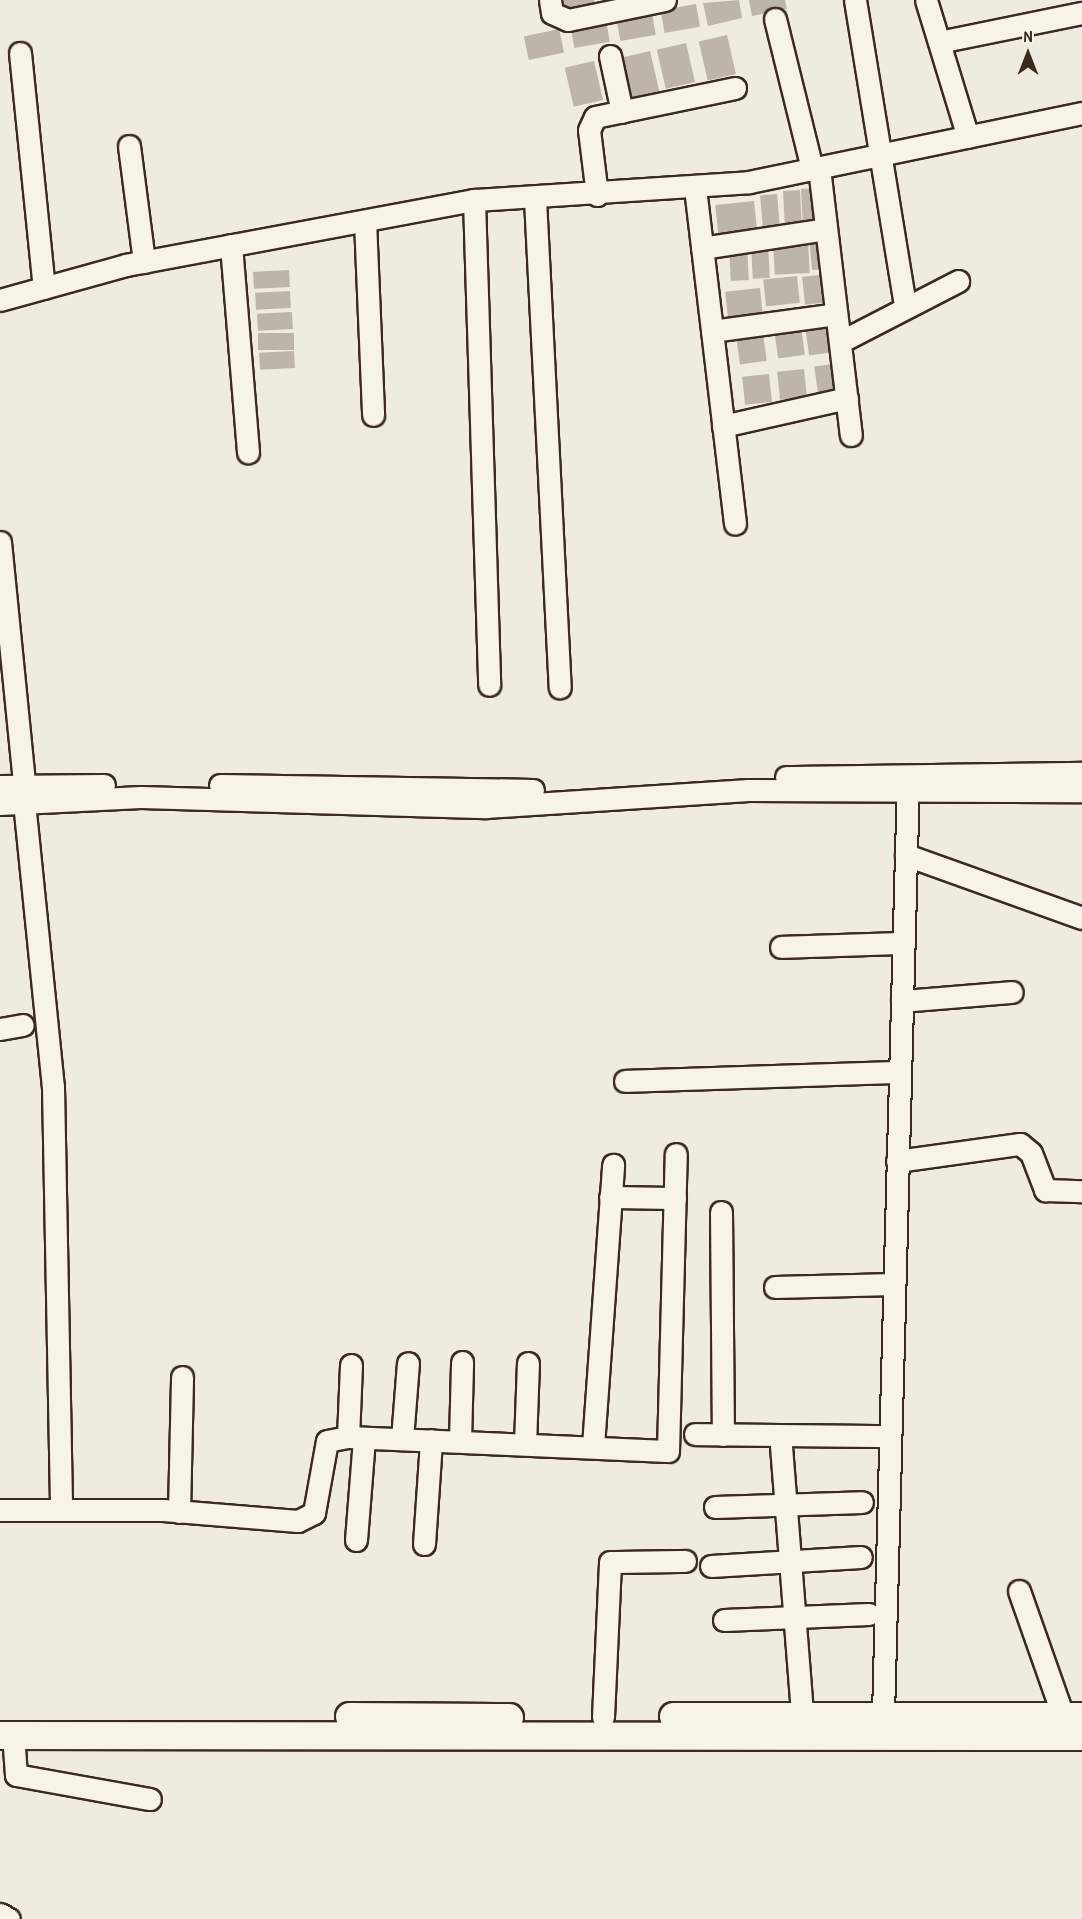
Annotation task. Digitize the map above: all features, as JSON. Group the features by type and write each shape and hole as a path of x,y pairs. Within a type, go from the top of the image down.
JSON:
{"main road":[{"path":"4,1728 802,1714 1072,1716"},
{"path":"147,1724 1082,1736"}],"street":[{"path":"550,0 552,12 568,20 634,3 665,0"},
{"path":"855,0 905,307"},
{"path":"926,0 968,137"},
{"path":"939,42 1082,13"},
{"path":"776,19 815,168 826,229 851,435"},
{"path":"20,54 44,288"},
{"path":"609,56 622,112"},
{"path":"597,195 589,123 622,112 735,88"},
{"path":"0,300 144,262 474,200 535,199 695,188 815,168 1082,113"},
{"path":"129,146 144,262"},
{"path":"695,188 735,524"},
{"path":"535,199 560,687"},
{"path":"474,200 489,685"},
{"path":"365,221 372,415"},
{"path":"702,248 826,229"},
{"path":"231,245 249,452"},
{"path":"840,342 958,281"},
{"path":"712,331 836,314"},
{"path":"723,426 846,398"},
{"path":"0,542 53,1087 61,1506"},
{"path":"0,786 24,793 510,791 908,781 1082,773"},
{"path":"908,781 1082,790"},
{"path":"883,1716 888,1436 908,781"},
{"path":"0,804 24,793"},
{"path":"906,855 1082,918"},
{"path":"781,948 904,943"},
{"path":"902,1001 1012,992"},
{"path":"0,1029 22,1025"},
{"path":"625,1081 900,1072"},
{"path":"897,1161 1020,1144 1031,1153 1045,1190 1082,1191"},
{"path":"0,1510 61,1506 308,1519 314,1513 323,1448 327,1441 356,1438 593,1446 668,1451 670,1444 676,1154"},
{"path":"593,1446 613,1164"},
{"path":"610,1197 675,1198"},
{"path":"721,1212 723,1435"},
{"path":"775,1287 893,1284"},
{"path":"460,1442 462,1362"},
{"path":"402,1439 408,1363"},
{"path":"525,1444 528,1363"},
{"path":"351,1365 356,1438 356,1540"},
{"path":"179,1512 182,1377"},
{"path":"696,1434 888,1436"},
{"path":"424,1544 431,1440"},
{"path":"781,1446 802,1714"},
{"path":"715,1507 862,1502"},
{"path":"711,1566 861,1557"},
{"path":"603,1717 610,1562 685,1561"},
{"path":"1019,1591 1072,1716"},
{"path":"724,1620 869,1614"},
{"path":"4,1728 16,1775 150,1799"},
{"path":"0,1914 8,1919"}],"building":[{"path":"564,0 594,0 595,4 565,8"},
{"path":"739,0 742,18 708,26 703,3"},
{"path":"749,0 785,0 787,9 752,16"},
{"path":"696,4 700,27 665,33 661,10"},
{"path":"652,13 656,35 620,41 617,19"},
{"path":"606,20 610,42 574,48 571,26"},
{"path":"559,29 564,52 529,60 524,36"},
{"path":"727,35 736,74 708,80 699,42"},
{"path":"686,43 695,82 666,89 657,50"},
{"path":"650,51 659,91 629,98 620,58"},
{"path":"594,61 603,100 574,107 565,68"},
{"path":"819,188 821,223 803,224 801,189"},
{"path":"800,190 802,224 785,225 783,191"},
{"path":"777,194 780,228 763,229 760,195"},
{"path":"754,201 757,230 718,234 715,205"},
{"path":"825,235 828,269 812,270 809,236"},
{"path":"808,239 810,273 775,275 773,241"},
{"path":"768,244 770,278 753,279 751,245"},
{"path":"747,246 749,280 731,281 729,247"},
{"path":"289,270 290,287 254,289 253,272"},
{"path":"829,274 832,302 805,305 802,277"},
{"path":"797,276 800,303 766,306 763,280"},
{"path":"760,288 763,315 728,319 725,292"},
{"path":"290,291 291,308 256,310 255,293"},
{"path":"292,312 293,329 258,331 257,314"},
{"path":"832,324 836,352 809,355 805,328"},
{"path":"801,327 805,355 778,358 774,331"},
{"path":"258,333 294,333 294,350 258,350"},
{"path":"763,334 767,361 740,364 736,338"},
{"path":"294,351 295,368 260,370 259,353"},
{"path":"840,363 844,391 818,394 814,367"},
{"path":"804,369 807,397 780,400 777,372"},
{"path":"769,374 772,402 745,405 742,377"}]}
